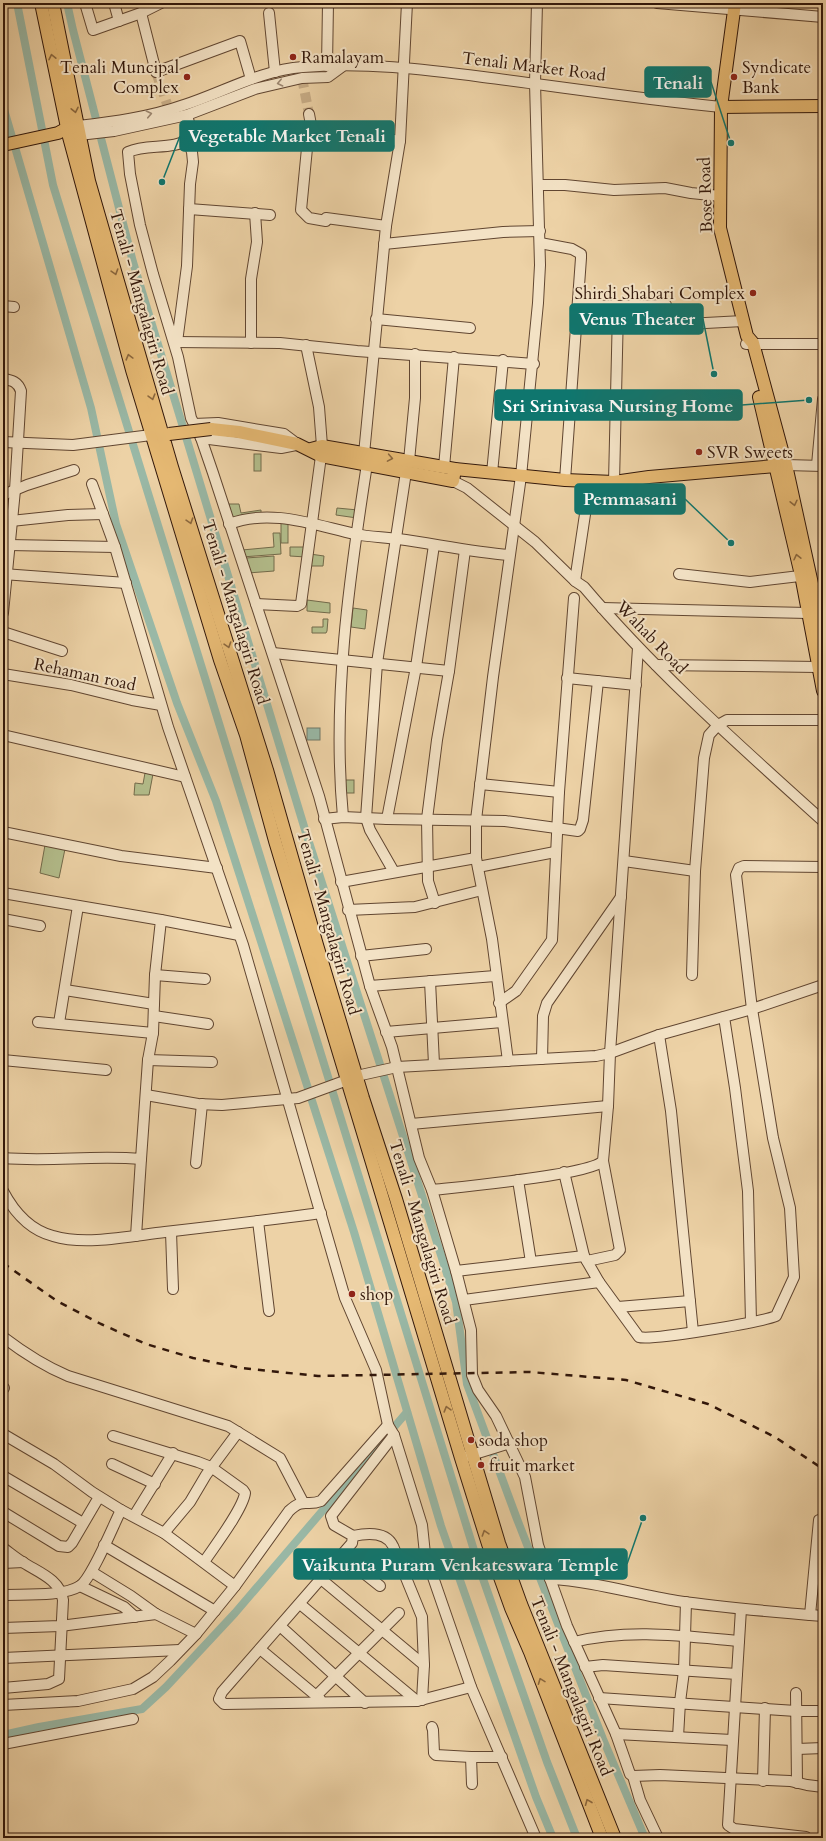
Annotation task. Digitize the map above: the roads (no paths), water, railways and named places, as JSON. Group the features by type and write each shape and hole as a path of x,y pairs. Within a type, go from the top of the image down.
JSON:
{"main road":[{"path":"40,3 75,131"},
{"path":"53,3 75,131 91,204 220,660 246,736 275,841 351,1079 367,1144 471,1455 488,1544 511,1608 530,1652 602,1838"},
{"name":"Bose Road","path":"735,6 721,107 720,228 806,575 815,597"},
{"path":"721,107 823,106"},
{"path":"3,145 75,131"},
{"path":"156,435 211,429 239,432 298,444 318,450 408,467 451,472 492,473 565,480 614,482 649,477 780,466"},
{"path":"408,467 451,472"},
{"path":"815,597 808,613 823,691"},
{"path":"815,597 823,634"},
{"name":"Tenali - Mangalagiri Road","path":"471,1455 521,1604 615,1838"}],"street":[{"path":"85,3 93,30 141,13 149,6 160,3"},
{"path":"114,3 119,21"},
{"path":"327,66 328,3"},
{"path":"343,817 339,773 343,660 365,459 373,351 384,244 400,141 407,3"},
{"path":"508,1061 492,939 477,863 476,820 509,555 521,476 534,364 540,265 536,83 537,3"},
{"path":"657,3 735,6 823,17"},
{"path":"141,13 156,72 240,41 251,79"},
{"path":"269,13 275,72"},
{"name":"Tenali Market Road","path":"75,131 113,126 169,111 251,79 275,72 301,67 327,66 404,67 721,107"},
{"name":"Tenali Market Road","path":"169,111 187,115 255,89 302,78 328,77 343,66"},
{"path":"301,67 302,78"},
{"path":"308,114 311,124 308,138 301,210 309,218 386,226"},
{"path":"187,115 193,138 177,145 134,149 128,152 130,174 140,226 153,274 176,342 191,418 201,438 319,796 348,910 370,986 386,1032 394,1068 411,1124 419,1158 432,1190 464,1300 471,1330 472,1375 478,1390 496,1416 507,1444 525,1477 538,1545 550,1579 574,1642 616,1734 630,1774 633,1776 640,1800 658,1838"},
{"path":"311,124 317,128 400,141"},
{"path":"176,342 187,266 189,209 193,162 192,152 188,141"},
{"path":"539,185 565,185 614,190 664,188 720,196"},
{"path":"189,209 270,214"},
{"path":"251,343 251,279 257,242 255,214"},
{"path":"384,244 503,232 540,231"},
{"path":"540,242 572,249 581,254 565,480"},
{"path":"578,305 666,305 668,325 743,320"},
{"path":"3,306 14,308"},
{"path":"614,482 619,315 617,306"},
{"path":"376,319 470,328"},
{"path":"749,341 823,344"},
{"path":"176,342 306,345 503,360 534,364"},
{"path":"256,604 297,606 302,604 318,450 319,408 306,345"},
{"path":"394,872 370,830 366,818 377,663 382,621 408,467 415,398 415,354"},
{"path":"451,472 454,357"},
{"path":"492,473 503,360"},
{"path":"3,379 16,382 21,391 15,490 5,574 3,612"},
{"path":"780,466 820,466 823,399"},
{"path":"194,424 218,424 284,434 298,444"},
{"path":"3,442 18,444 73,445 156,435"},
{"path":"201,438 276,447 298,444"},
{"path":"3,495 74,470"},
{"name":"Wahab Road","path":"451,472 467,488 535,542 575,581 584,587 638,648 718,725 823,820"},
{"path":"575,581 590,481"},
{"path":"92,484 115,547 161,705 293,1098 321,1213 344,1298 376,1370 388,1425 394,1435 422,1525 424,1554 471,1687 536,1838"},
{"path":"11,521 68,515 103,514"},
{"path":"229,524 250,519 279,518 311,522 356,534 509,555"},
{"path":"9,545 115,547"},
{"path":"387,819 416,667 434,545"},
{"path":"435,903 428,881 427,819 465,550"},
{"path":"5,574 126,583"},
{"path":"679,574 750,582 806,575"},
{"path":"500,1003 516,991 552,940 555,852 574,598"},
{"path":"602,608 808,613"},
{"path":"3,632 62,651"},
{"path":"456,1271 531,1262 615,1255 620,1250 603,1161 608,1106 610,1053 638,648"},
{"path":"273,653 449,671"},
{"path":"656,665 818,667"},
{"name":"Rehaman road","path":"3,674 71,686 161,705"},
{"path":"567,678 636,685"},
{"path":"324,819 343,817 513,821 578,831 582,826 598,681"},
{"path":"692,975 695,871 707,738 723,721 823,720"},
{"path":"3,735 185,777"},
{"path":"480,784 559,792"},
{"path":"3,832 121,856 217,868"},
{"path":"341,882 428,866 477,863 555,852"},
{"path":"624,861 695,871"},
{"path":"564,1172 586,1258 599,1282 636,1334 643,1338 693,1332 776,1316 794,1277 790,1208 773,1138 752,1009 737,871 739,868 744,866 823,867"},
{"path":"348,910 415,907 482,890"},
{"path":"3,893 239,935"},
{"path":"542,1058 543,1016 547,1003 621,896"},
{"path":"60,1023 78,906"},
{"path":"3,919 40,926"},
{"path":"136,1236 148,1060 153,1033 155,975 161,920"},
{"path":"361,956 426,949"},
{"path":"155,975 205,979"},
{"path":"370,986 496,976"},
{"path":"430,981 434,1064"},
{"path":"146,1095 202,1104 222,1105 293,1098 351,1079 394,1068 434,1064 596,1056 752,1009 823,985"},
{"path":"65,990 154,1004"},
{"path":"154,1016 208,1024"},
{"path":"724,1017 736,1088 748,1190 751,1322"},
{"path":"38,1022 153,1033"},
{"path":"386,1032 502,1022"},
{"path":"659,1036 671,1111 693,1332"},
{"path":"3,1060 106,1070"},
{"path":"148,1060 212,1062"},
{"path":"196,1163 202,1104"},
{"path":"411,1124 608,1106"},
{"path":"3,1158 29,1160 81,1158 141,1159"},
{"path":"432,1190 518,1180 590,1168 603,1161"},
{"path":"518,1180 531,1262"},
{"path":"3,1191 10,1204 20,1217 34,1227 52,1236 75,1241 136,1236 321,1213"},
{"path":"258,1221 269,1311"},
{"path":"171,1232 173,1289"},
{"path":"464,1300 599,1282"},
{"path":"618,1307 690,1301"},
{"path":"3,1337 28,1356 49,1368 68,1376 228,1426 280,1458 303,1502"},
{"path":"3,1705 78,1702 133,1689 153,1677 196,1634 215,1612 296,1504 322,1501 388,1425"},
{"path":"164,1533 193,1498 211,1468 238,1432"},
{"path":"3,1434 54,1464 99,1497 164,1533 235,1586"},
{"path":"394,1435 331,1516 334,1525 353,1536 373,1533 391,1542 422,1617 424,1665 419,1701"},
{"path":"113,1436 173,1453 211,1468 240,1487 245,1493 239,1507 204,1562"},
{"path":"471,1455 507,1444"},
{"path":"134,1516 173,1453"},
{"path":"112,1464 155,1484"},
{"path":"3,1476 83,1523"},
{"path":"3,1512 59,1546 64,1547 72,1543 99,1497"},
{"path":"3,1595 62,1592 80,1586 92,1572 121,1510"},
{"path":"810,1615 820,1520 823,1519"},
{"path":"353,1536 352,1543 342,1555 222,1692 219,1699 221,1702 224,1704 419,1701 471,1687"},
{"path":"104,1545 215,1612"},
{"path":"3,1548 56,1584 62,1592 63,1607 60,1626 59,1679 55,1681 3,1688"},
{"path":"342,1555 380,1586"},
{"path":"3,1563 23,1562"},
{"path":"92,1572 131,1596 156,1614 196,1634"},
{"path":"321,1579 424,1665"},
{"path":"550,1579 574,1580 686,1602 741,1609 823,1616"},
{"path":"80,1586 124,1606 135,1617"},
{"path":"678,1737 684,1671 686,1602"},
{"path":"300,1604 419,1701"},
{"path":"741,1609 728,1822 731,1828 806,1837"},
{"path":"316,1696 399,1613"},
{"path":"3,1628 60,1626 156,1614"},
{"path":"280,1626 365,1703"},
{"path":"574,1642 596,1636 626,1634 685,1636 739,1641"},
{"path":"260,1649 325,1703"},
{"path":"3,1658 180,1650"},
{"path":"585,1667 603,1665 737,1674"},
{"path":"796,1693 798,1783"},
{"path":"599,1698 680,1702 796,1711 823,1711"},
{"path":"763,1781 764,1708"},
{"path":"3,1744 133,1719"},
{"path":"432,1727 434,1753 436,1755 502,1757"},
{"path":"616,1734 732,1740"},
{"path":"797,1749 823,1748"},
{"path":"471,1757 472,1784"},
{"path":"633,1776 660,1775 730,1778 798,1783 823,1787"}],"waterway":[{"path":"17,3 53,185 481,1573 547,1762 577,1838"},
{"path":"67,3 133,262 306,833 456,1302 467,1384 517,1519 603,1739 645,1838"},
{"path":"3,106 91,408 116,524 177,703 216,801 354,1232 441,1526 536,1797 553,1838"},
{"path":"3,1735 39,1727 142,1709 166,1687 235,1613 407,1412"}],"tunnel":[{"path":"156,72 167,104"},
{"path":"302,78 309,114"}],"railway":[{"path":"3,1263 57,1301 101,1324 146,1344 193,1358 241,1368 318,1376 530,1372 626,1380 708,1404 775,1437 823,1469"}],"place":[{"name":"Ramalayam","path":"293,57"},
{"name":"Tenali Muncipal Complex","path":"187,77"},
{"name":"Syndicate Bank","path":"734,77"},
{"name":"Tenali","path":"731,143"},
{"name":"Vegetable Market Tenali","path":"162,182"},
{"name":"Shirdi Shabari Complex","path":"753,293"},
{"name":"Venus Theater","path":"714,374"},
{"name":"Sri Srinivasa Nursing Home","path":"809,400"},
{"name":"SVR Sweets","path":"699,452"},
{"name":"Pemmasani","path":"731,543"},
{"name":"shop","path":"352,1294"},
{"name":"soda shop","path":"471,1440"},
{"name":"fruit market","path":"481,1465"},
{"name":"Vaikunta Puram Venkateswara Temple","path":"643,1518"}]}
